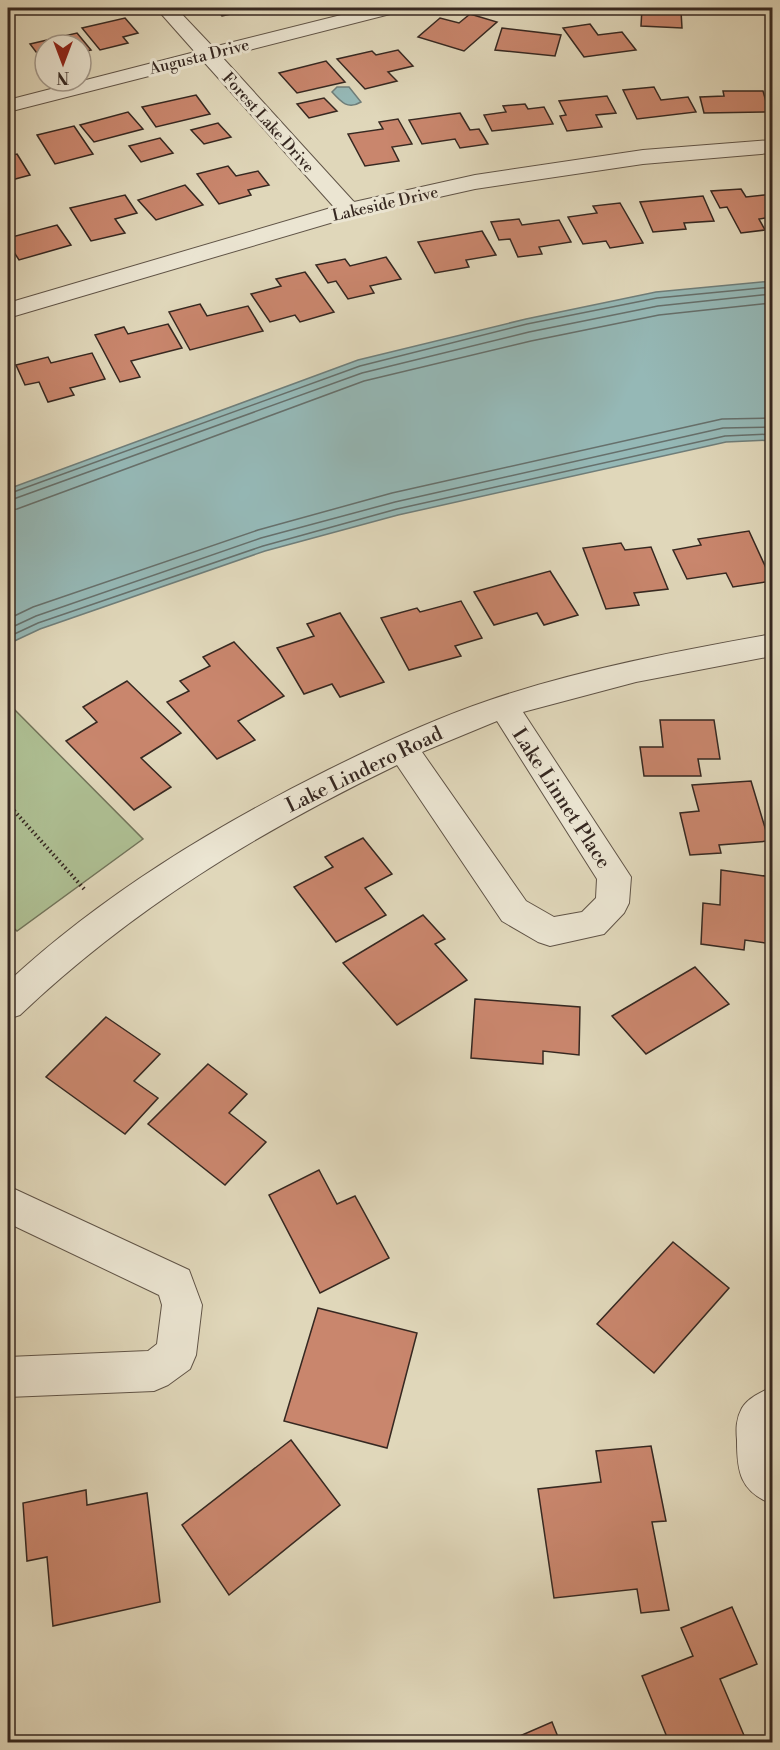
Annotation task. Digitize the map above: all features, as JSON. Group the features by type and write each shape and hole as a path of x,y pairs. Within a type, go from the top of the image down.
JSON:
{"street":[{"name":"Forest Lake Drive","path":"166,8 349,210"},
{"name":"Augusta Drive","path":"8,106 391,8"},
{"name":"Lakeside Drive","path":"8,311 349,210 475,182 643,157 772,147"},
{"name":"Lake Lindero Road","path":"8,1004 48,964 184,867 272,813 402,748 504,707 684,660 772,645"},
{"name":"Lake Linnet Place","path":"402,748 514,911 550,932 592,924 612,903 614,877 504,707"},
{"path":"8,1204 175,1283 182,1305 176,1355 154,1371 8,1377"},
{"path":"772,1408 757,1421 758,1467 772,1483"}],"path":[{"path":"8,804 110,918"}],"green space":[{"path":"8,703 143,839 17,931 8,923"}],"water":[{"path":"337,87 349,87 361,102 352,105 345,104 332,92"},
{"path":"772,281 772,440 726,442 398,515 265,551 40,629 8,644 8,489 358,360 526,319 656,292"}],"building":[{"path":"216,8 260,8 222,16"},
{"path":"642,8 695,8 695,12 681,11 682,28 641,26"},
{"path":"470,14 497,22 464,51 418,37 440,18 459,23"},
{"path":"125,18 138,33 123,37 128,43 100,50 93,41 93,33 86,33 82,28"},
{"path":"590,24 598,35 622,32 636,50 584,57 563,28"},
{"path":"502,28 561,35 555,56 495,50"},
{"path":"398,50 413,66 388,72 397,81 365,89 337,59 372,51 376,55"},
{"path":"326,61 345,82 297,93 279,73"},
{"path":"654,87 661,100 688,97 696,112 637,119 623,90"},
{"path":"723,91 763,91 769,112 704,113 700,97 724,96"},
{"path":"196,95 210,114 156,127 142,107"},
{"path":"607,96 616,113 596,115 602,127 567,131 560,116 566,115 559,101"},
{"path":"324,98 337,111 309,118 297,104"},
{"path":"525,104 528,109 544,107 553,124 492,131 484,115 506,112 503,106"},
{"path":"128,112 143,129 94,142 80,125"},
{"path":"460,113 470,130 479,129 488,144 460,148 455,139 422,144 409,120"},
{"path":"398,119 412,144 392,147 399,161 365,166 348,134 383,129 379,122"},
{"path":"218,123 231,137 204,144 191,130"},
{"path":"74,126 93,154 55,164 37,135"},
{"path":"160,138 173,153 141,162 129,146"},
{"path":"17,154 30,175 8,181 8,156"},
{"path":"228,166 236,176 258,171 269,185 248,190 251,195 219,204 197,174"},
{"path":"185,185 203,205 156,220 138,200"},
{"path":"741,189 746,197 772,194 772,217 759,219 765,230 741,233 727,207 720,208 711,191"},
{"path":"125,195 137,213 115,219 125,233 91,241 70,208"},
{"path":"703,196 714,221 684,223 686,229 653,232 640,202"},
{"path":"620,203 643,243 610,248 606,241 583,244 568,217 597,213 593,206"},
{"path":"519,219 522,225 559,220 571,242 539,247 542,254 518,257 510,239 499,240 491,222"},
{"path":"57,225 71,245 19,260 8,243 8,238"},
{"path":"482,231 496,255 466,260 469,267 435,273 418,242"},
{"path":"386,257 401,279 370,286 374,293 348,299 336,281 328,283 316,265 345,259 350,266"},
{"path":"305,272 334,312 300,322 295,315 270,322 251,294 281,286 276,279"},
{"path":"200,304 207,316 248,306 263,331 190,350 169,312"},
{"path":"168,324 182,348 131,361 140,377 120,382 95,335 124,327 128,334"},
{"path":"92,353 105,379 70,388 74,395 48,402 39,382 25,385 16,365 48,357 51,363"},
{"path":"749,531 772,581 733,587 726,573 687,579 673,550 701,545 698,539"},
{"path":"621,543 625,550 651,547 668,589 634,593 639,605 606,609 583,548"},
{"path":"550,571 578,615 544,625 537,613 494,625 474,592"},
{"path":"461,601 482,638 455,646 461,656 409,670 381,618 417,608 420,612"},
{"path":"340,613 384,682 340,697 332,684 304,694 277,648 314,636 307,624"},
{"path":"234,642 284,696 238,721 255,740 217,759 167,702 189,691 180,681 210,666 203,657"},
{"path":"127,681 181,733 141,758 171,787 134,810 66,741 97,722 83,707"},
{"path":"660,720 714,720 720,759 698,759 701,776 644,776 640,747 663,747"},
{"path":"751,781 769,841 719,845 721,853 690,855 680,813 699,811 692,785"},
{"path":"363,838 392,874 365,888 386,915 336,942 294,887 333,867 325,857"},
{"path":"721,870 772,877 772,944 745,940 744,950 701,944 703,903 720,905"},
{"path":"423,915 445,939 435,944 467,980 397,1025 343,963"},
{"path":"695,967 729,1004 646,1054 612,1016"},
{"path":"475,999 580,1007 579,1055 543,1051 543,1064 471,1058"},
{"path":"106,1017 160,1054 134,1081 158,1098 125,1134 46,1077"},
{"path":"208,1064 247,1094 229,1113 266,1142 225,1185 148,1124"},
{"path":"319,1170 337,1204 355,1196 389,1258 320,1293 269,1195"},
{"path":"673,1242 729,1288 654,1373 597,1324"},
{"path":"318,1308 417,1333 387,1448 284,1421"},
{"path":"291,1440 340,1505 229,1595 182,1525"},
{"path":"651,1446 666,1521 652,1522 669,1610 641,1613 637,1589 554,1598 538,1489 601,1482 596,1451"},
{"path":"86,1490 87,1505 147,1493 160,1602 53,1626 47,1557 27,1561 23,1503"},
{"path":"732,1607 757,1664 720,1679 746,1740 741,1742 669,1742 642,1676 693,1656 681,1628"},
{"path":"552,1722 560,1742 506,1742"}]}
